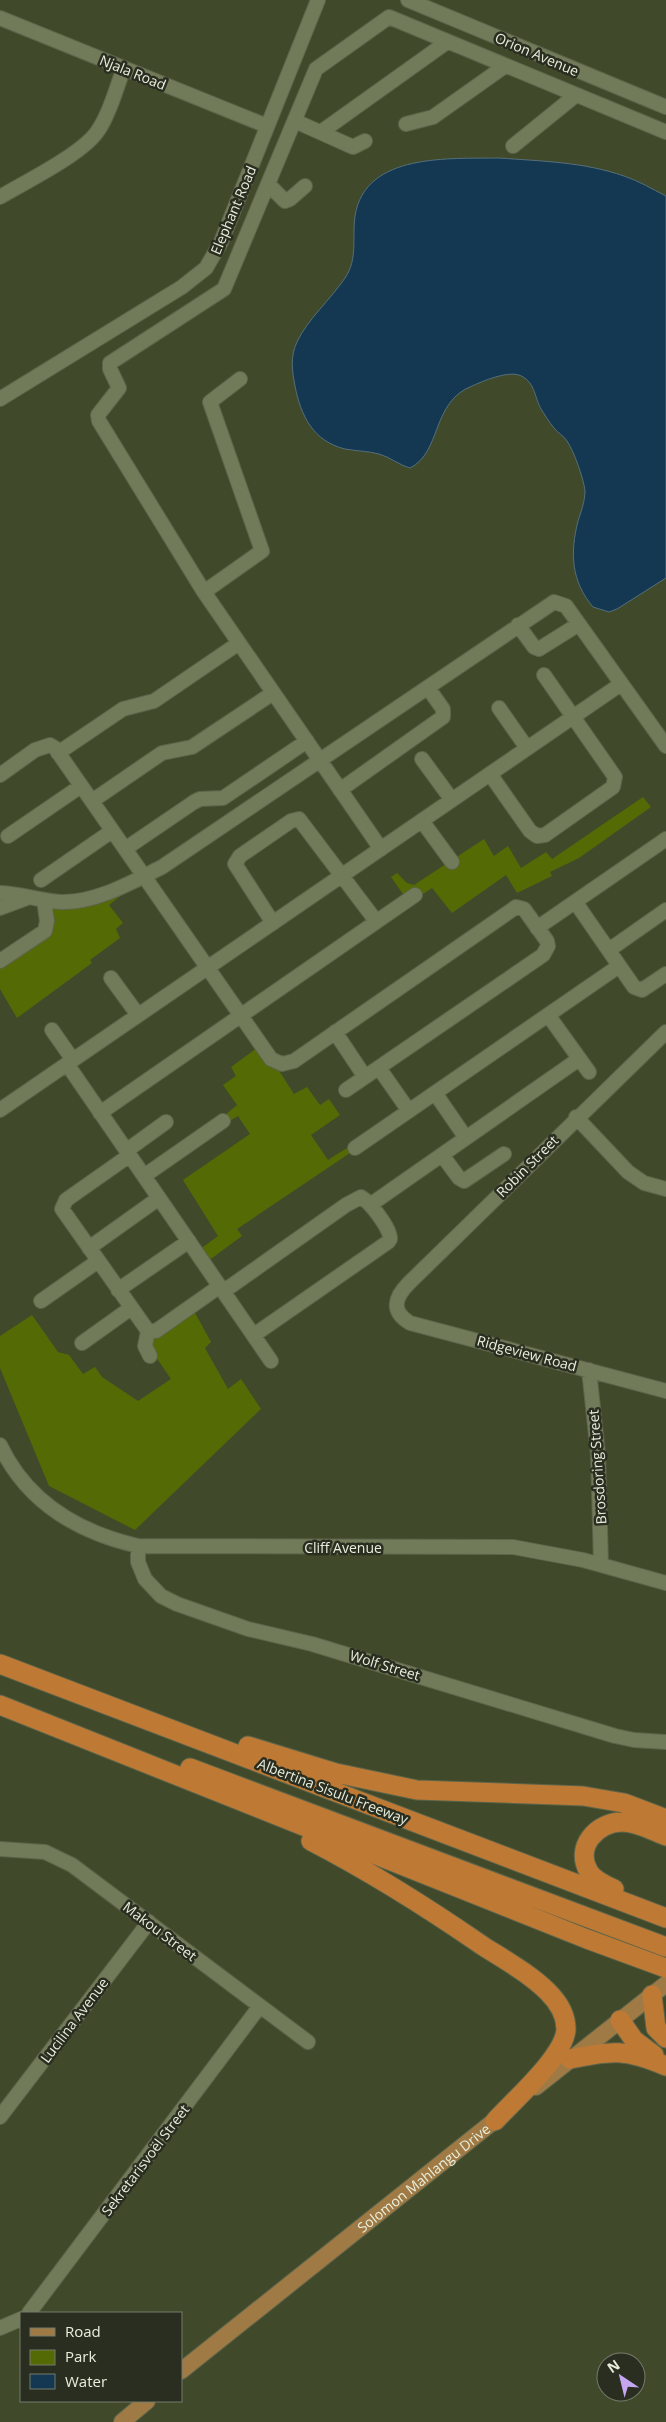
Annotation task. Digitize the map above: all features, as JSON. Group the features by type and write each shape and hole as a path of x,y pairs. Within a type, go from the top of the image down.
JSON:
{"highway":[{"name":"Albertina Sisulu Freeway","path":"0,1664 666,1918"},
{"name":"Albertina Sisulu Freeway","path":"0,1696 666,1947"},
{"path":"0,1706 578,1935 666,1968"},
{"path":"129,1713 148,1716 336,1773 417,1790 582,1796 624,1803 666,1819"},
{"path":"125,1755 157,1772 337,1854 407,1895 462,1931 547,1992 562,2012 565,2036 560,2047 547,2064 494,2121"},
{"path":"666,1836 633,1823 614,1822 591,1835 584,1852 587,1867 596,1879 618,1892 666,1911"},
{"path":"659,1990 656,2028 666,2038"},
{"path":"620,2020 639,2045 666,2062"},
{"path":"570,2060 612,2051 644,2057 666,2066"}],"main road":[{"name":"Solomon Mahlangu Drive","path":"182,2370 659,1990"},
{"path":"122,2422 146,2402"}],"street":[{"name":"Orion Avenue","path":"408,0 666,107"},
{"name":"Elephant Road","path":"0,399 182,287 206,268 229,222 316,2"},
{"path":"381,849 204,592 99,421 98,415 119,388 110,369 110,364 224,289 296,121 316,69 389,17 666,132"},
{"name":"Njala Road","path":"0,18 267,126"},
{"path":"321,132 447,42"},
{"path":"406,124 433,117 505,66"},
{"path":"0,197 91,140 104,120 124,68"},
{"path":"513,146 576,95"},
{"path":"296,121 353,147 365,141"},
{"path":"269,185 285,201 305,186"},
{"path":"204,592 262,551 210,402 240,380"},
{"path":"0,893 62,902 94,896 162,867 554,602 566,606 666,746"},
{"path":"518,625 534,647 539,649 579,624"},
{"path":"58,753 123,709 154,701 239,643"},
{"path":"490,774 530,831 537,836 545,835 615,783 615,776 544,675"},
{"path":"0,1110 621,684"},
{"path":"340,790 443,717 443,709 428,688"},
{"path":"92,801 162,753 192,747 273,693"},
{"path":"499,708 527,748"},
{"path":"125,850 194,802 200,799 223,798 307,741"},
{"path":"0,775 42,747 50,745 58,753 271,1059 282,1064 294,1061 516,907 524,909 548,946 543,955 346,1090"},
{"path":"422,759 452,800"},
{"path":"8,836 81,786"},
{"path":"273,923 235,864 240,856 292,821 299,819 376,921"},
{"path":"422,820 452,862"},
{"path":"41,880 112,832"},
{"path":"538,928 666,839"},
{"path":"100,1113 415,895"},
{"path":"0,908 27,898"},
{"path":"0,960 45,931 47,921 44,900"},
{"path":"576,903 619,966 638,990 646,988 666,974"},
{"path":"609,950 666,910"},
{"path":"355,1148 619,966"},
{"path":"111,978 138,1016"},
{"path":"548,1015 589,1072"},
{"path":"52,1030 100,1113 272,1361"},
{"path":"335,1032 365,1077"},
{"name":"Robin Street","path":"396,1306 399,1293 409,1282 576,1117 666,1032"},
{"path":"370,1205 580,1059"},
{"path":"378,1068 408,1111"},
{"path":"435,1093 466,1138"},
{"path":"576,1117 628,1172 644,1183 666,1189"},
{"path":"144,1176 223,1121"},
{"path":"150,1356 145,1346 148,1331 62,1209 63,1203 166,1122"},
{"path":"442,1154 459,1178 464,1181 504,1154"},
{"path":"148,1331 156,1331 222,1289 355,1199 360,1197 370,1205 389,1230 390,1239 388,1242 254,1335"},
{"path":"89,1248 159,1198"},
{"path":"118,1290 189,1241"},
{"path":"41,1301 98,1261"},
{"name":"Ridgeview Road","path":"396,1306 399,1314 410,1323 666,1390"},
{"path":"82,1343 131,1308"},
{"name":"Brosdoring Street","path":"589,1370 598,1454 601,1564"},
{"name":"Cliff Avenue","path":"0,1445 15,1472 31,1492 54,1512 76,1526 97,1535 138,1546 513,1547 547,1552 601,1564 666,1583"},
{"name":"Wolf Street","path":"138,1546 141,1570 151,1588 161,1596 196,1611 248,1629 312,1644 615,1736 634,1740 666,1742"},
{"name":"Makou Street","path":"0,1849 45,1852 61,1858 308,2042"},
{"name":"Lucilina Avenue","path":"0,2118 149,1922"},
{"name":"Sekretarisvoël Street","path":"30,2312 260,2006"},
{"path":"0,2328 20,2319"}],"green space":[{"path":"643,797 651,807 579,858 550,872 552,876 517,893 506,875 452,913 432,888 417,898 403,894 391,877 397,873 407,883 414,885 484,839 494,856 508,846 521,868 546,852 552,859"},
{"path":"124,893 109,905 123,923 116,929 120,938 90,960 92,963 17,1018 0,989 0,965 39,940 52,909 56,906"},
{"path":"257,1048 278,1069 294,1094 307,1087 320,1105 329,1099 340,1115 311,1135 328,1160 347,1148 350,1153 237,1229 242,1236 208,1261 199,1250 218,1236 183,1180 250,1134 238,1116 228,1122 224,1116 237,1105 223,1085 236,1076 231,1067"},
{"path":"194,1311 211,1342 205,1348 228,1389 241,1379 261,1409 135,1530 49,1486 0,1368 0,1336 32,1315 58,1352 69,1355 83,1374 95,1367 102,1377 138,1401 171,1379 149,1347 151,1340"}],"water":[{"path":"458,158 499,158 562,163 609,171 630,178 666,196 666,578 617,609 609,612 593,607 576,577 573,555 575,533 584,503 585,491 573,451 567,441 549,421 541,409 531,385 524,378 514,374 502,375 459,393 443,415 427,451 420,461 410,468 379,454 345,449 325,440 310,426 305,417 295,386 292,358 297,342 349,271 353,256 355,216 362,195 375,180 392,170 413,163"}]}
